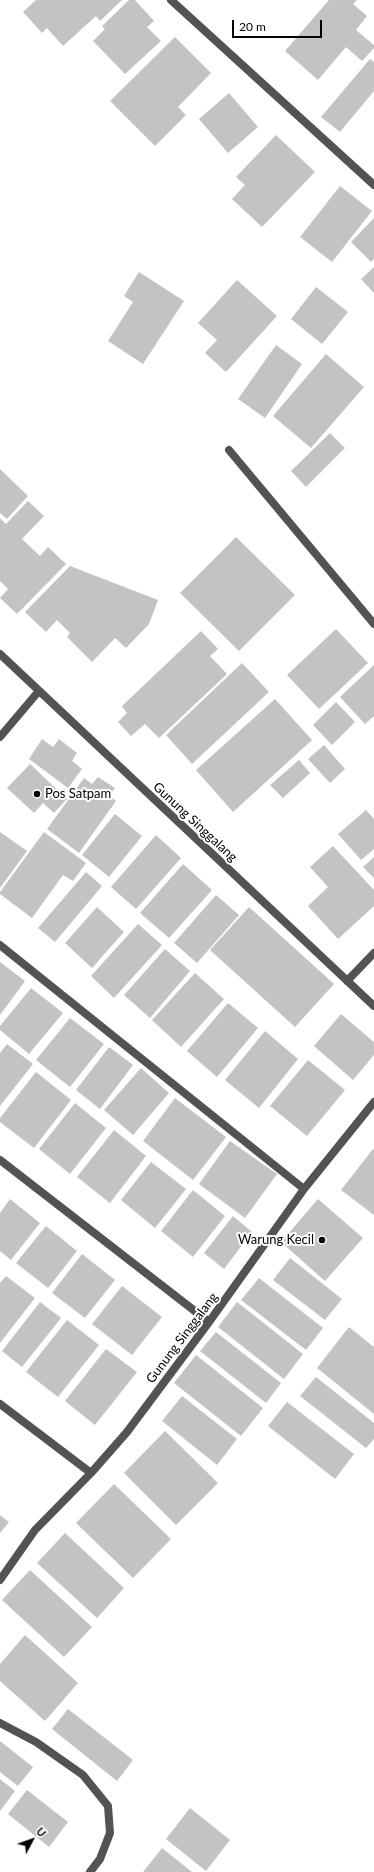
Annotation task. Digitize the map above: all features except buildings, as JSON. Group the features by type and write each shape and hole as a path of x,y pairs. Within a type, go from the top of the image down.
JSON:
{"street":[{"path":"171,0 374,185"},
{"path":"229,450 374,624"},
{"name":"Gunung Singgalang","path":"0,654 38,692 374,1006"},
{"path":"0,737 38,692"},
{"path":"0,945 304,1189"},
{"path":"346,981 374,953"},
{"name":"Gunung Singgalang","path":"0,1580 35,1530 91,1473 127,1432 209,1322 304,1189 374,1102"},
{"path":"0,1160 209,1322"},
{"path":"0,1404 91,1473"},
{"path":"0,1723 36,1742 83,1775 108,1806 110,1833 100,1859 90,1872"}],"place":[{"name":"Pos Satpam","path":"37,794"},
{"name":"Warung Kecil","path":"322,1240"}]}
